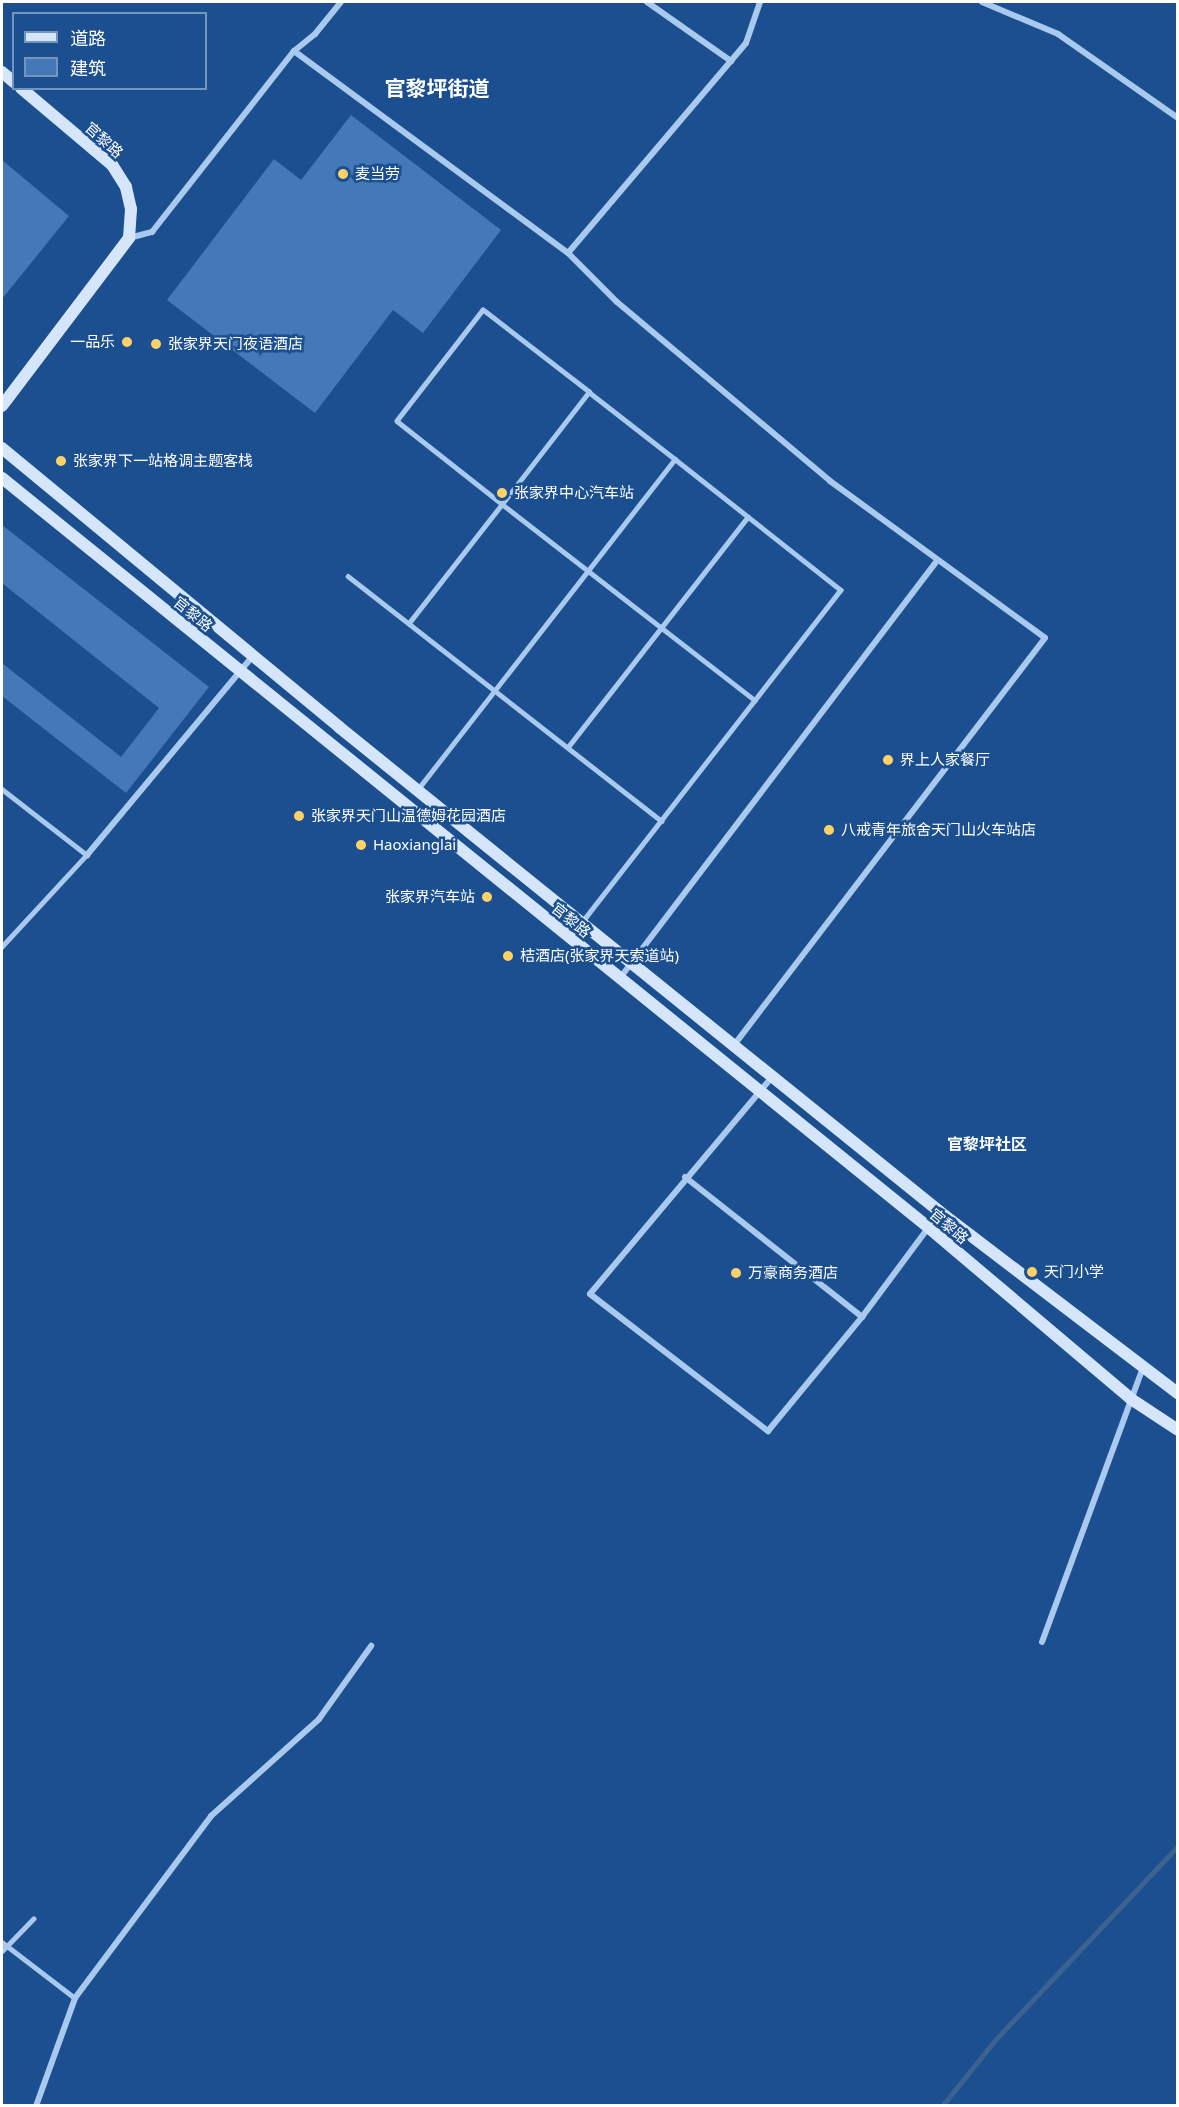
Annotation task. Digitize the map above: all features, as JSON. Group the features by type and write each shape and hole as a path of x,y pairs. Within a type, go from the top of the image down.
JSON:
{"main road":[{"name":"官黎路","path":"23,90 112,165 126,187 131,209 129,238"},
{"path":"2,406 129,238"},
{"name":"官黎路","path":"2,448 253,656 940,1212 1178,1393"},
{"name":"官黎路","path":"2,478 929,1227 1131,1399 1178,1430"}],"street":[{"path":"129,238 152,232 294,51 315,34 341,2"},
{"path":"646,2 731,61"},
{"path":"568,253 746,43 760,2"},
{"path":"982,2 1058,34 1178,118"},
{"path":"294,51 568,253 617,302 830,481 936,562 1046,638 734,1046"},
{"path":"620,979 936,562"},
{"path":"87,855 253,656"},
{"path":"773,1077 685,1177 590,1294 768,1431 862,1317 940,1212"},
{"path":"685,1177 862,1317"},
{"path":"1042,1642 1143,1367"},
{"path":"36,2106 75,1998 211,1816 319,1719 371,1646"}],"lane":[{"path":"583,922 841,590 483,310 397,421 755,700"},
{"path":"410,623 589,392"},
{"path":"418,789 675,459"},
{"path":"568,747 748,517"},
{"path":"348,576 662,820"},
{"path":"2,789 87,855 2,947"},
{"path":"2,1951 4,1944 33,1919"},
{"path":"4,1944 75,1998"}],"building":[{"path":"351,115 501,230 423,333 393,310 315,413 167,300 274,159 301,180"},
{"path":"2,160 69,216 2,299"},
{"path":"2,525 209,687 126,793 2,696 2,663 121,757 159,708 2,583"}],"waterway":[{"path":"942,2106 995,2040 1178,1846"}],"place":[{"name":"麦当劳","path":"343,174"},
{"name":"一品乐","path":"127,342"},
{"name":"张家界天门夜语酒店","path":"156,344"},
{"name":"张家界下一站格调主题客栈","path":"61,461"},
{"name":"张家界中心汽车站","path":"502,493"},
{"name":"界上人家餐厅","path":"888,760"},
{"name":"张家界天门山温德姆花园酒店","path":"299,816"},
{"name":"八戒青年旅舍天门山火车站店","path":"829,830"},
{"name":"Haoxianglai","path":"361,845"},
{"name":"张家界汽车站","path":"487,897"},
{"name":"桔酒店(张家界天索道站)","path":"508,956"},
{"name":"天门小学","path":"1032,1272"},
{"name":"万豪商务酒店","path":"736,1273"}],"district":[{"name":"官黎坪街道","path":"437,88"},
{"name":"官黎坪社区","path":"987,1144"}]}
